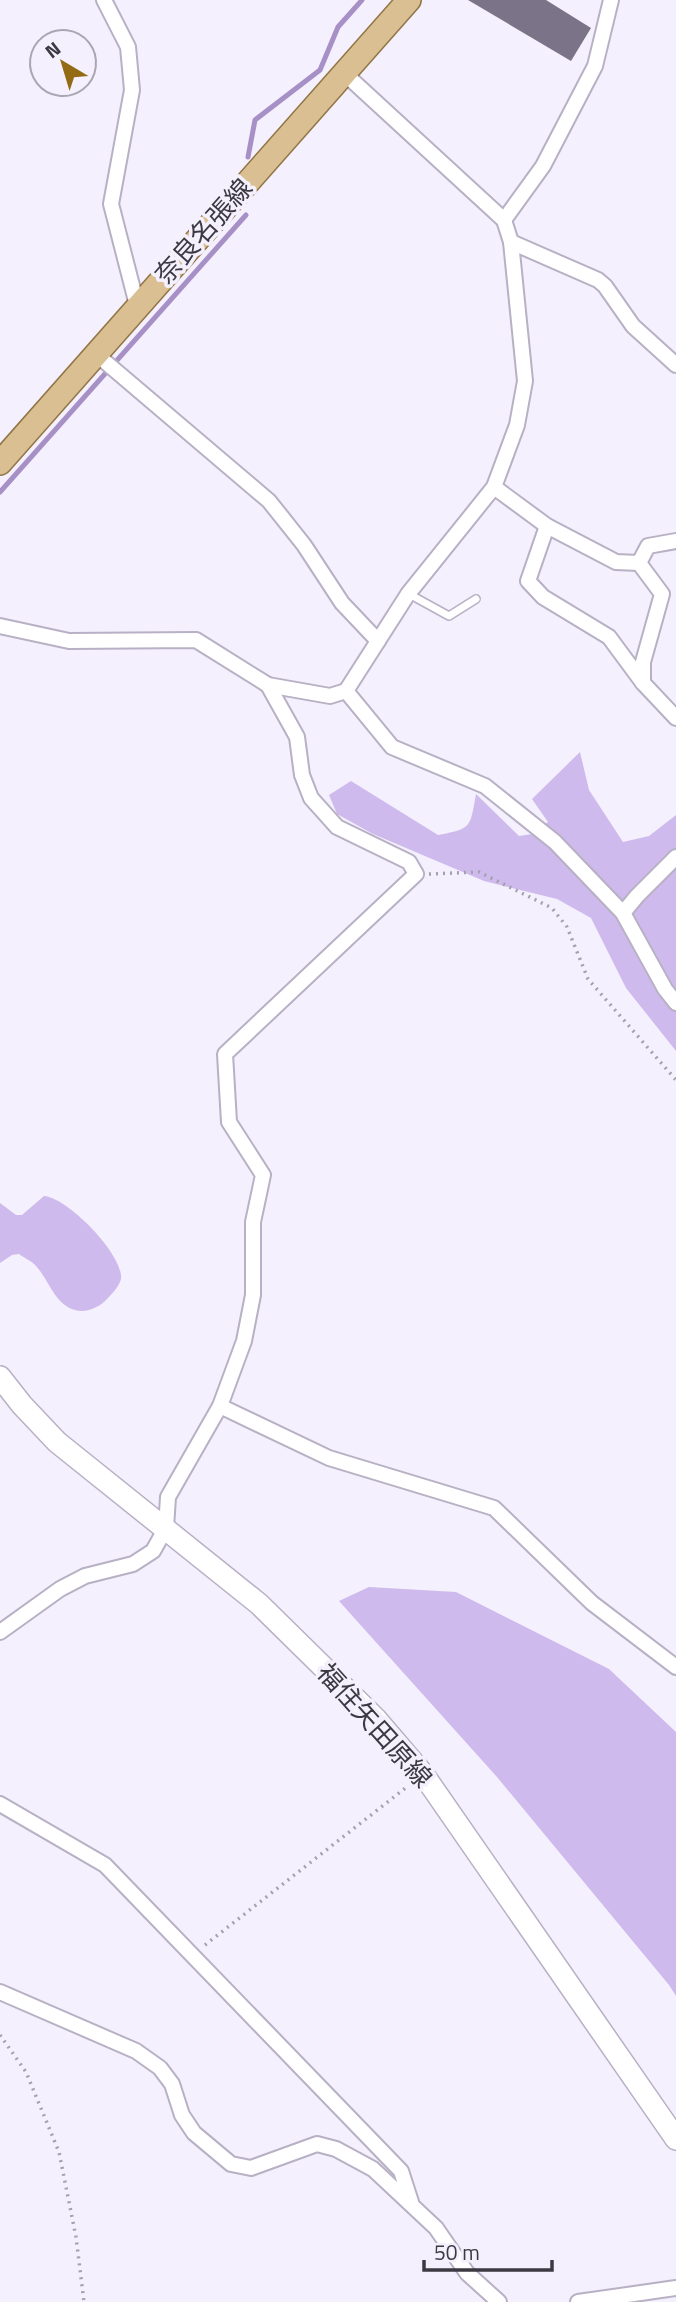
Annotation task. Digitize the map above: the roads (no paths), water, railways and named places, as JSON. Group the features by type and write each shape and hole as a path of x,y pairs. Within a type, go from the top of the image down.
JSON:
{"main road":[{"name":"奈良名張線","path":"0,463 409,0"},
{"name":"福住矢田原線","path":"0,1377 57,1442 259,1604 376,1719 423,1774 676,2139"}],"street":[{"path":"104,0 128,47 132,90 111,204 137,305"},
{"path":"504,220 543,166 595,66 611,0"},
{"path":"0,626 69,642 196,640 268,685 330,696 346,691 408,594 494,487 517,425 525,380 511,242 504,220 344,74"},
{"path":"511,242 597,280 605,286 633,326 676,365"},
{"path":"96,354 269,501 304,545 342,603 378,641"},
{"path":"494,487 548,526 616,562 639,563"},
{"path":"548,526 528,581 543,597 609,637 643,683 676,718"},
{"path":"639,563 648,546 676,541"},
{"path":"639,563 662,594 643,662 643,683"},
{"path":"0,1632 60,1589 85,1576 133,1564 153,1551 166,1528 168,1497 220,1406 244,1341 253,1295 253,1222 263,1175 229,1122 225,1054 416,874 409,862 337,827 311,799 302,775 297,737 268,685"},
{"path":"346,691 392,747 485,786 555,842 623,913 665,989 676,1003"},
{"path":"623,913 676,856"},
{"path":"220,1406 328,1458 494,1508 592,1603 676,1667"},
{"path":"0,1804 105,1865 401,2171 411,2202"},
{"path":"0,1992 136,2051 160,2068 172,2084 182,2115 194,2133 231,2164 251,2168 317,2144 336,2149 373,2169 436,2228 467,2273 499,2302"},
{"path":"578,2302 676,2288"}],"lane":[{"path":"408,594 449,616 476,599"}],"waterway":[{"path":"248,157 255,120 320,70 338,27 362,0"},
{"path":"0,492 246,215"}]}
